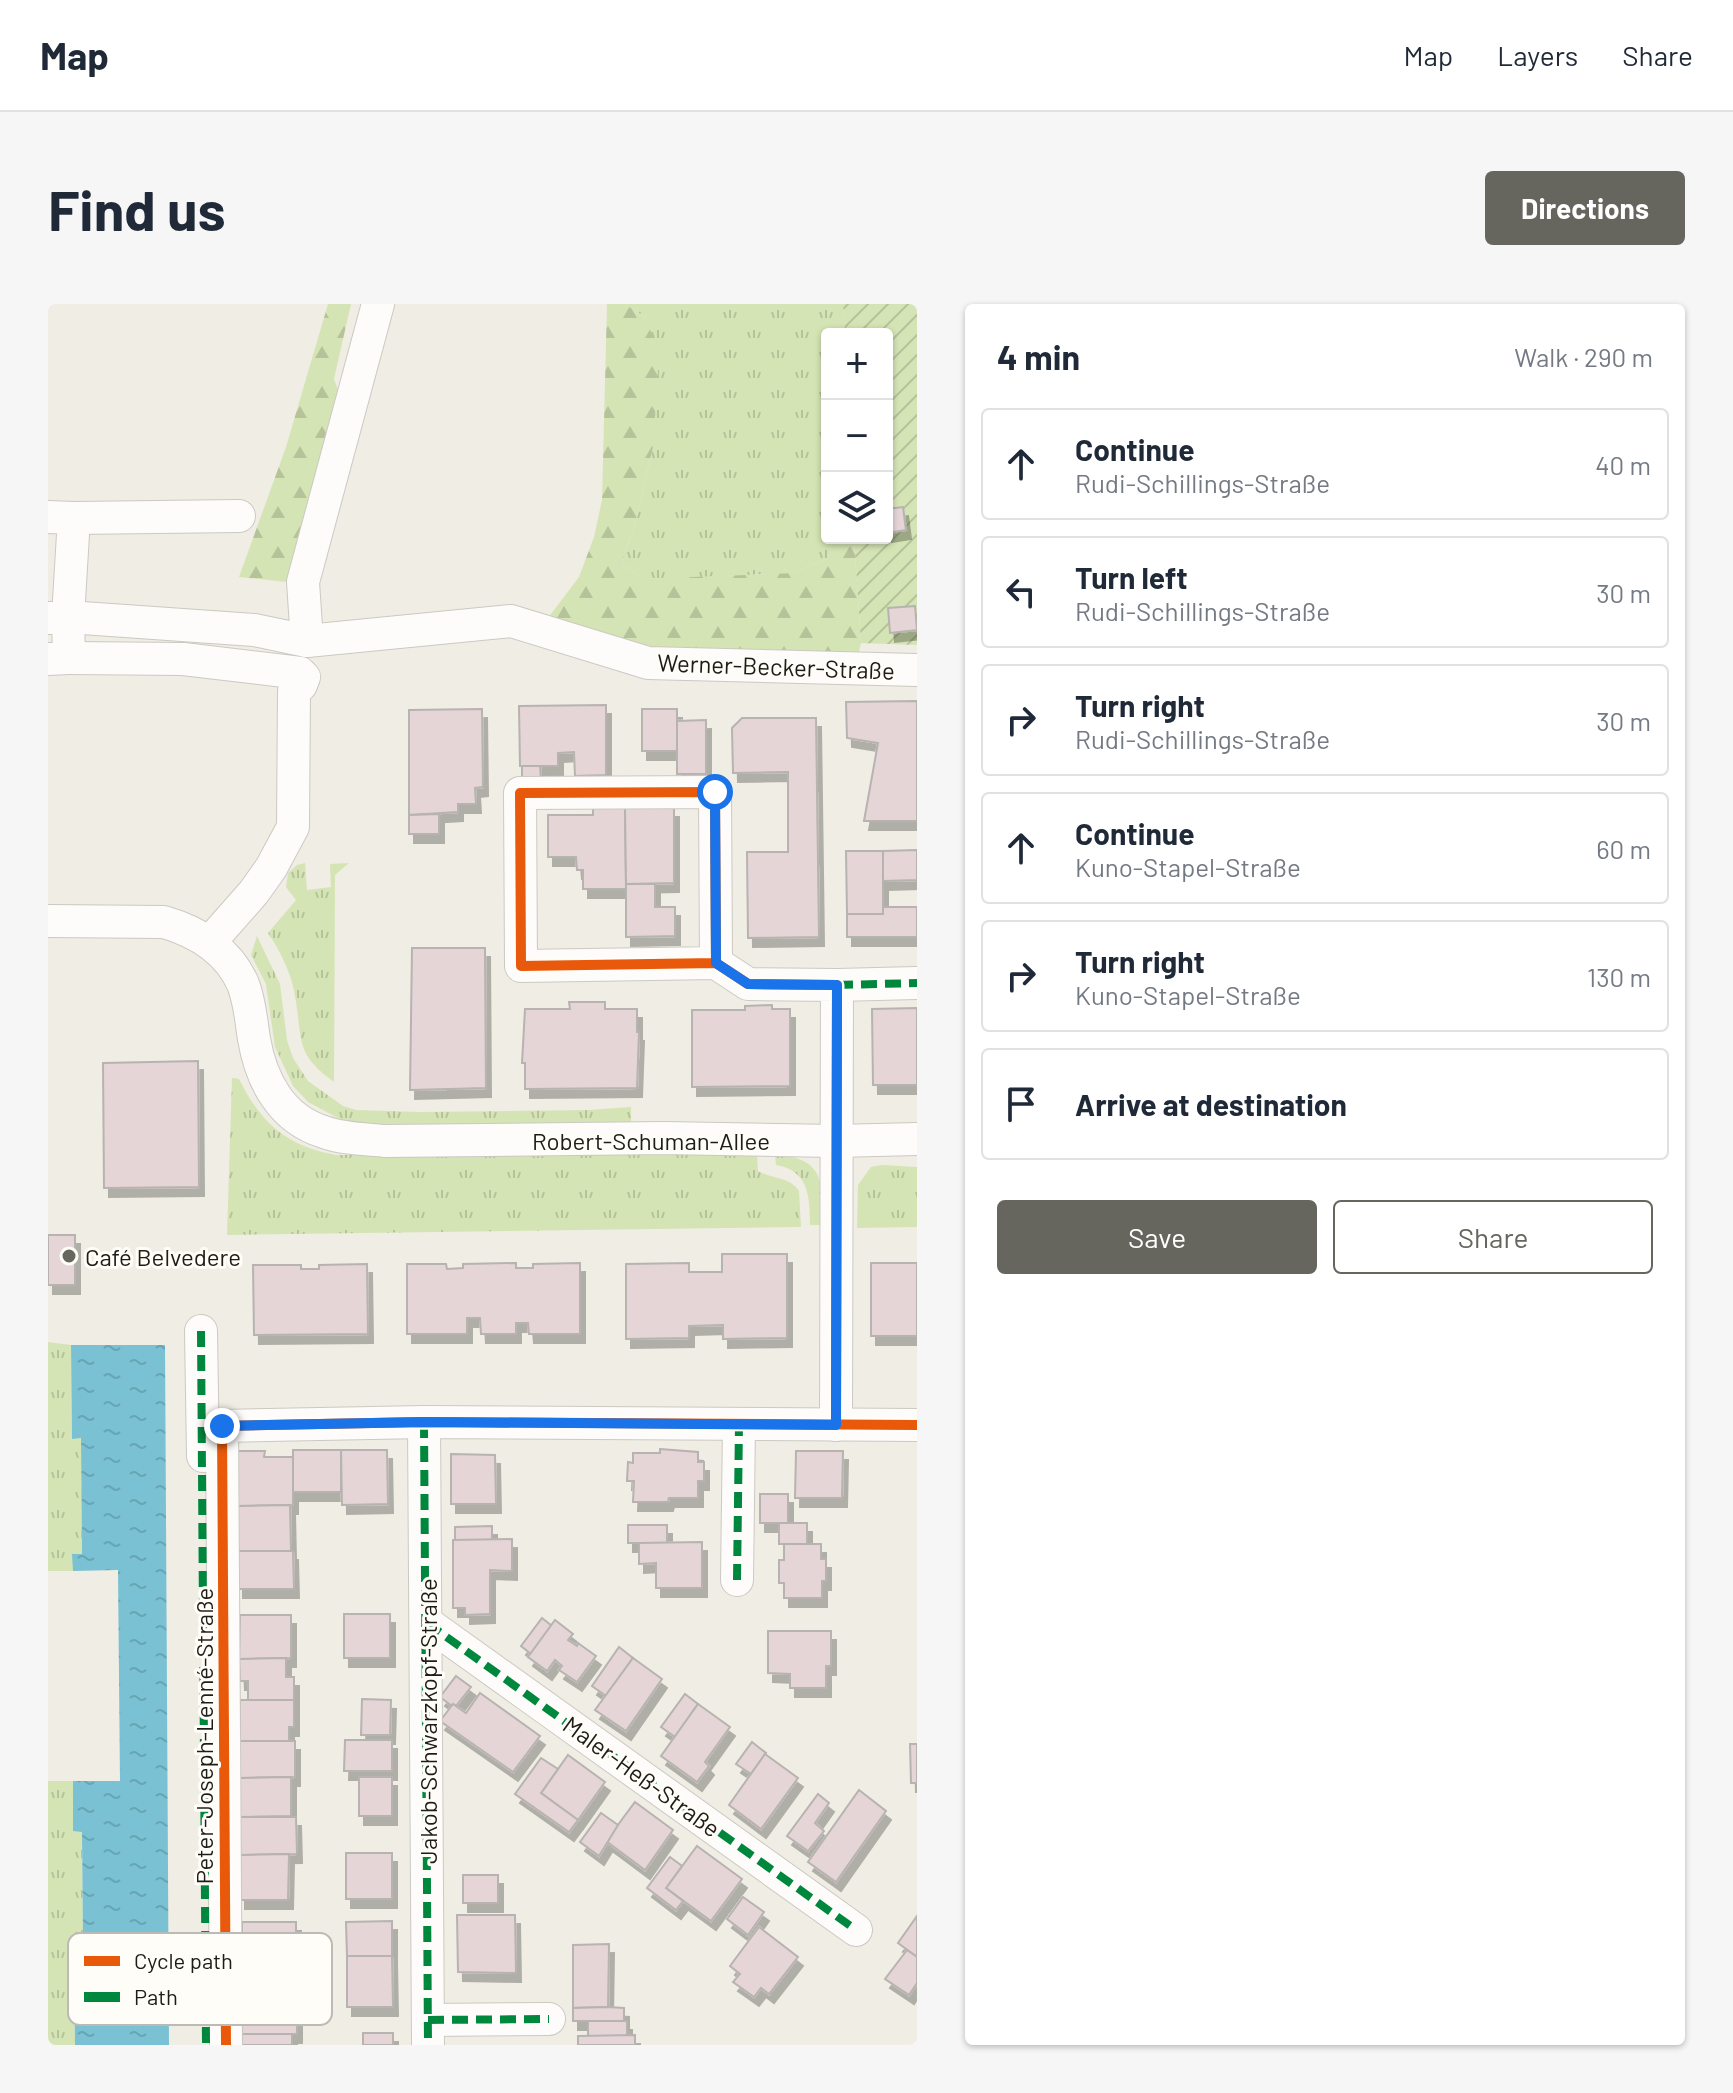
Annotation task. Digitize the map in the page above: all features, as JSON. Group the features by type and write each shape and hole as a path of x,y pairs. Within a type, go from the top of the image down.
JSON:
{"street":[{"path":"307,641 303,582 378,304"},
{"path":"48,921 164,922 182,927 210,942 254,892 293,827 294,691 304,677 300,673 183,659 58,658 61,518 239,516"},
{"name":"Werner-Becker-Straße","path":"58,617 254,630 307,641 511,621 648,663 917,670"},
{"path":"716,963 715,792 520,793 521,966 716,963 748,984 917,983"},
{"name":"Robert-Schuman-Allee","path":"210,942 228,961 242,983 264,1077 279,1102 303,1122 324,1133 385,1141 917,1139"},
{"path":"836,1425 837,985"},
{"path":"201,1331 205,1933"},
{"path":"424,1422 917,1425"},
{"name":"Peter-Joseph-Lenné-Straße","path":"225,1933 222,1426 424,1422"},
{"name":"Jakob-Schwarzkopf-Straße","path":"424,1422 428,2032 549,2019"},
{"path":"737,1580 739,1424"},
{"name":"Maler-Heß-Straße","path":"427,1623 856,1930"},
{"path":"206,2025 206,2045"},
{"name":"Peter-Joseph-Lenné-Straße","path":"226,2025 226,2045"}],"green space":[{"path":"328,304 351,304 334,379 343,403 296,583 239,577 286,447"},
{"path":"607,304 625,304 646,318 659,355 653,447 636,520 622,563 642,579 793,573 828,558 832,544 854,544 861,643 858,656 641,649 548,618 579,577 594,537 602,500"},
{"path":"625,304 843,304 845,328 821,328 821,544 832,544 828,558 793,573 685,578 642,579 622,563 636,520 653,447 646,318"},
{"path":"843,304 917,304 917,645 861,643 854,544 893,544 893,328 845,328"},
{"path":"305,863 307,890 331,887 330,864 349,863 335,875 334,1082 312,1063 302,1045 291,979 268,933 296,900 286,887 288,873"},
{"path":"257,936 280,984 287,1040 293,1058 308,1081 343,1106 356,1110 420,1112 631,1107 631,1123 347,1123 308,1102 293,1086 275,1047 266,984 251,955"},
{"path":"232,1078 239,1079 266,1120 289,1139 336,1155 757,1153 758,1171 786,1180 799,1191 801,1227 227,1235"},
{"path":"775,1154 804,1161 818,1175 823,1225 810,1225 805,1187 795,1173 776,1165"},
{"path":"871,1167 917,1167 917,1227 857,1228 858,1185"},
{"path":"48,1342 71,1345 72,1438 81,1438 82,1554 73,1554 73,1571 48,1571"},
{"path":"48,1781 73,1781 73,1830 82,1831 83,1933 68,1933 68,2025 75,2025 75,2045 48,2045"}],"water":[{"path":"71,1345 165,1345 168,1933 83,1933 82,1832 73,1831 73,1781 120,1781 118,1570 73,1571 72,1554 82,1554 81,1438 72,1439"},
{"path":"75,2025 169,2025 169,2045 75,2045"}],"building":[{"path":"903,507 906,530 893,532 893,508"},
{"path":"915,606 917,630 890,633 888,608"},
{"path":"917,701 917,821 864,821 878,743 847,738 846,702"},
{"path":"606,705 606,775 575,776 574,752 558,753 558,766 520,766 519,706"},
{"path":"482,709 483,787 475,788 476,804 458,804 458,812 409,815 409,710"},
{"path":"642,709 677,709 677,751 642,751"},
{"path":"742,718 816,718 819,937 748,938 747,852 788,852 788,772 733,773 732,728"},
{"path":"706,720 706,774 677,774 677,721"},
{"path":"522,766 540,766 541,779 522,779"},
{"path":"593,808 625,808 626,889 583,889 583,870 577,870 576,857 548,857 548,815 593,815"},
{"path":"625,808 674,808 674,883 626,884"},
{"path":"439,814 439,834 409,834 409,815"},
{"path":"917,850 917,880 883,881 883,851"},
{"path":"846,851 883,851 883,914 847,914"},
{"path":"626,884 655,884 655,907 675,907 675,936 626,937"},
{"path":"883,907 917,907 917,937 847,937 847,914 883,914"},
{"path":"412,948 485,948 486,1088 410,1090"},
{"path":"569,1002 605,1002 605,1009 637,1009 637,1088 525,1089 525,1063 522,1063 525,1009 570,1009"},
{"path":"772,1005 772,1009 790,1009 790,1086 692,1087 692,1010 745,1010 745,1006"},
{"path":"917,1008 917,1085 873,1085 872,1009"},
{"path":"198,1061 199,1187 104,1188 103,1063"},
{"path":"48,1235 75,1235 75,1285 48,1285"},
{"path":"722,1254 787,1254 787,1338 723,1339 723,1325 689,1326 689,1338 626,1339 626,1264 689,1263 689,1272 722,1272"},
{"path":"516,1263 516,1268 533,1268 533,1264 580,1263 580,1334 529,1334 528,1323 516,1323 516,1334 481,1334 480,1318 467,1318 467,1334 407,1334 407,1264 446,1264 447,1269 463,1268 463,1264"},
{"path":"871,1263 917,1263 917,1336 871,1336"},
{"path":"367,1264 368,1334 254,1335 253,1265 301,1265 301,1269 319,1269 319,1265"},
{"path":"660,1449 698,1452 698,1462 704,1462 704,1481 698,1481 698,1498 633,1502 634,1481 627,1481 628,1462 633,1463 633,1453 660,1453"},
{"path":"293,1450 341,1450 341,1492 293,1492"},
{"path":"341,1450 387,1450 388,1504 342,1505"},
{"path":"237,1451 265,1451 264,1457 293,1457 293,1505 238,1506"},
{"path":"796,1451 843,1451 842,1498 795,1498"},
{"path":"451,1454 495,1455 496,1504 451,1504"},
{"path":"760,1494 788,1494 788,1523 760,1523"},
{"path":"290,1505 291,1551 238,1551 238,1506"},
{"path":"779,1523 807,1523 807,1544 779,1544"},
{"path":"628,1525 667,1525 667,1543 628,1543"},
{"path":"492,1526 492,1540 455,1540 455,1527"},
{"path":"512,1539 512,1571 490,1570 490,1614 465,1615 465,1608 453,1608 453,1540"},
{"path":"702,1542 702,1588 656,1588 656,1563 639,1564 639,1543"},
{"path":"784,1544 821,1544 821,1559 826,1559 822,1598 784,1598 784,1583 779,1583 779,1560 784,1560"},
{"path":"238,1551 293,1551 294,1589 238,1589"},
{"path":"344,1614 390,1614 390,1658 344,1658"},
{"path":"240,1615 291,1615 291,1658 239,1659"},
{"path":"542,1618 552,1626 531,1654 521,1646"},
{"path":"555,1620 573,1634 568,1640 596,1656 577,1682 559,1670 562,1666 555,1660 547,1671 528,1657"},
{"path":"768,1631 831,1631 831,1666 826,1666 826,1688 790,1688 790,1674 768,1673"},
{"path":"619,1647 633,1658 606,1696 592,1686"},
{"path":"286,1658 286,1677 294,1677 294,1700 248,1700 248,1681 240,1681 239,1659"},
{"path":"633,1658 662,1679 626,1731 595,1710"},
{"path":"456,1676 471,1687 456,1706 452,1706 440,1697"},
{"path":"480,1693 540,1736 513,1772 440,1721 453,1704 466,1713"},
{"path":"685,1694 698,1704 675,1737 661,1727"},
{"path":"362,1699 391,1700 390,1735 361,1735"},
{"path":"240,1700 294,1700 294,1727 289,1727 289,1741 240,1741"},
{"path":"698,1704 730,1727 705,1762 709,1766 697,1782 661,1756"},
{"path":"345,1740 392,1740 392,1771 344,1771"},
{"path":"240,1741 295,1741 295,1777 240,1778"},
{"path":"752,1742 766,1753 751,1774 736,1764"},
{"path":"910,1744 917,1744 917,1783 911,1783"},
{"path":"765,1754 798,1778 761,1829 729,1805"},
{"path":"568,1755 605,1782 578,1820 541,1793"},
{"path":"541,1758 558,1769 541,1793 578,1820 569,1832 515,1794"},
{"path":"291,1777 291,1816 240,1817 240,1778"},
{"path":"359,1777 392,1777 392,1816 359,1816"},
{"path":"859,1790 886,1811 836,1882 808,1862"},
{"path":"818,1794 829,1803 815,1823 824,1831 808,1851 787,1836"},
{"path":"635,1802 673,1830 645,1870 606,1841"},
{"path":"601,1813 618,1825 599,1856 580,1842"},
{"path":"240,1817 296,1817 297,1854 240,1855"},
{"path":"697,1846 742,1879 711,1921 666,1888"},
{"path":"346,1853 392,1853 392,1899 346,1899"},
{"path":"289,1854 288,1900 240,1900 240,1855"},
{"path":"670,1857 682,1866 666,1888 683,1901 676,1910 647,1888"},
{"path":"463,1875 498,1875 498,1903 463,1903"},
{"path":"743,1897 764,1912 748,1935 727,1919"},
{"path":"457,1915 515,1915 516,1973 458,1972"},
{"path":"917,1916 917,1957 898,1943"},
{"path":"392,1921 392,1956 347,1956 346,1922"},
{"path":"242,1922 296,1922 296,1933 242,1933"},
{"path":"759,1927 798,1957 769,1994 761,1988 754,1997 733,1982 740,1974 730,1966"},
{"path":"609,1944 608,2007 573,2008 573,1945"},
{"path":"907,1950 917,1957 917,1983 909,1995 885,1979"},
{"path":"347,1956 392,1956 393,2007 347,2007"},
{"path":"573,2008 624,2008 624,2021 573,2021"},
{"path":"588,2021 627,2021 627,2036 588,2036"},
{"path":"242,2025 297,2025 297,2034 242,2034"},
{"path":"363,2033 393,2033 393,2045 363,2045"},
{"path":"242,2034 292,2034 292,2045 242,2045"},
{"path":"635,2035 635,2045 578,2045 578,2036"}],"marked path":[{"path":"837,985 917,983"},
{"path":"201,1331 205,1933"},
{"path":"424,1422 428,2045"},
{"path":"737,1580 739,1424"},
{"path":"427,1623 856,1930"},
{"path":"428,2020 549,2019"},
{"path":"206,2025 206,2045"}],"cycle path":[{"path":"716,963 715,792 520,793 521,966 716,963 748,984 837,985 836,1425"},
{"path":"225,1933 222,1426 424,1422 917,1425"},
{"path":"226,2025 226,2045"}],"place":[{"name":"Café Belvedere","path":"69,1256"}],"route":[{"path":"222,1426 424,1422 836,1425 837,985 748,984 716,963 715,792"}]}
